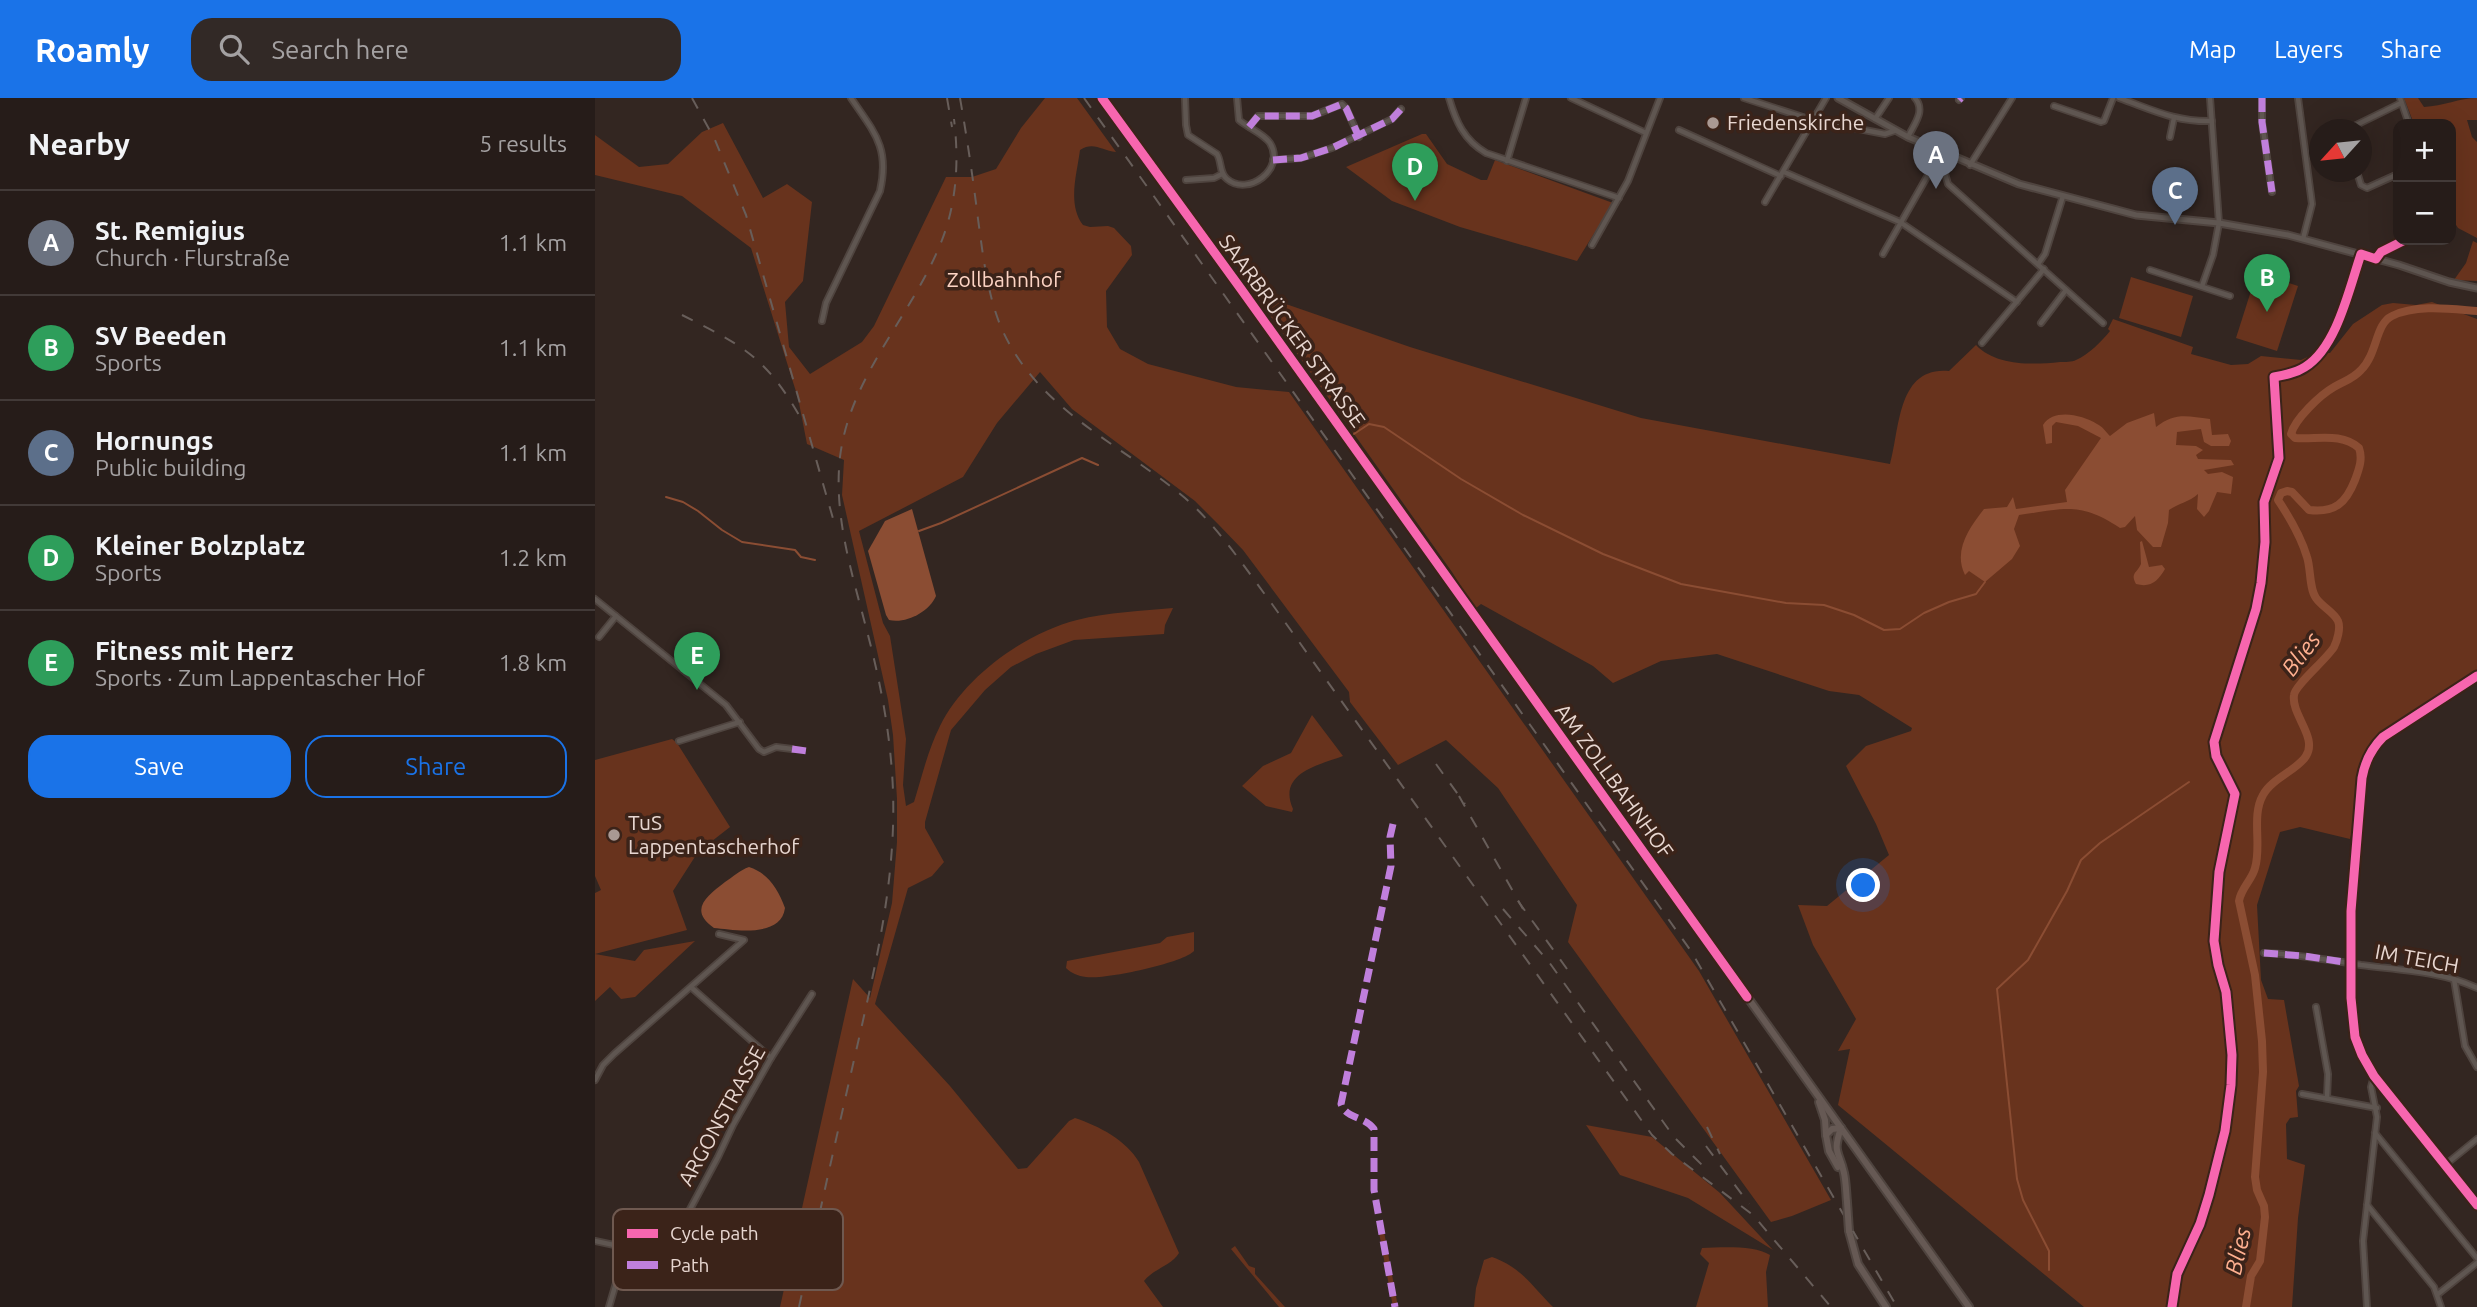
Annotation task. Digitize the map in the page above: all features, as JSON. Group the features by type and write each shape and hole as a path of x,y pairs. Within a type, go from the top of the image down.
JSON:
{"main road":[{"name":"SAARBRÜCKER STRASSE","path":"1102,98 1453,586"},
{"name":"AM ZOLLBAHNHOF","path":"1453,586 1969,1307"},
{"path":"1816,1094 1823,1114 1829,1152 1845,1182"},
{"path":"1826,1135 1832,1129 1841,1128 1836,1141 1836,1153 1845,1182 1849,1231 1858,1264 1886,1307"},
{"path":"1836,1153 1842,1145 1852,1145"}],"street":[{"path":"822,321 825,303 880,191 884,174 884,156 877,136 851,98"},
{"path":"1185,98 1188,135 1217,154 1222,174 1234,183 1255,182 1266,177 1273,160 1273,150 1269,141 1239,120 1237,98"},
{"path":"1450,98 1455,118 1467,139 1486,153 1619,198"},
{"path":"1507,161 1526,98"},
{"path":"1571,98 1646,133"},
{"path":"1592,245 1619,198 1660,98"},
{"path":"1744,98 1812,120 1885,134 1894,131"},
{"path":"1765,202 1826,98"},
{"path":"1838,98 1894,131 2019,184 2136,215 2219,223 2303,239 2475,288"},
{"path":"1875,119 1889,98"},
{"path":"1908,137 1921,113 1920,103 1915,98"},
{"path":"1970,165 2012,98"},
{"path":"2054,106 2103,122 2113,98"},
{"path":"2119,98 2174,118 2212,121"},
{"path":"2203,286 2219,223 2210,98"},
{"path":"2262,98 2262,122 2272,192"},
{"path":"2298,98 2312,207 2303,239"},
{"path":"2366,119 2400,100 2407,119"},
{"path":"1249,127 1258,116 1312,116 1342,104 1359,137"},
{"path":"1273,160 1301,158 1359,137 1365,131 1392,119 1401,109"},
{"path":"2170,137 2174,118"},
{"path":"1679,130 1901,222 2017,302"},
{"path":"1951,156 1944,170 1948,184 2103,323"},
{"path":"1883,254 1932,168 1936,166 1944,170"},
{"path":"1186,180 1215,178 1222,174"},
{"path":"2360,182 2367,188 2393,176"},
{"path":"2038,264 2045,254 2063,196"},
{"path":"2377,259 2381,251 2394,245"},
{"path":"2339,317 2361,254"},
{"path":"1982,343 2044,269"},
{"path":"2150,270 2230,296"},
{"path":"2041,323 2066,290"},
{"path":"595,599 726,705 761,751 776,747 792,749"},
{"path":"599,637 616,616"},
{"path":"2477,676 2399,727 2373,748 2363,770 2351,963 2353,1027 2362,1055 2374,1076 2477,1205"},
{"path":"679,741 740,722"},
{"path":"595,1080 603,1065 614,1054 744,940 719,934"},
{"name":"IM TEICH","path":"2264,953 2304,956 2454,979 2477,988"},
{"path":"2454,979 2465,1046 2477,1067"},
{"path":"692,988 771,1058"},
{"name":"ARGONSTRASSE","path":"689,1209 771,1058 812,994"},
{"path":"2316,1007 2327,1074 2327,1098"},
{"path":"2367,1307 2363,1241 2377,1108 2371,1087 2374,1076"},
{"path":"2302,1094 2377,1108"},
{"path":"2375,1133 2477,1260 2438,1294"},
{"path":"2445,1165 2477,1139"},
{"path":"2366,1205 2438,1294 2441,1307"},
{"path":"595,1241 613,1246"},
{"path":"609,1307 614,1290"}],"green space":[{"name":"Zollbahnhof","path":"1045,98 1077,98 1116,152 1094,146 1080,150 1074,198 1078,217 1083,225 1114,228 1131,246 1132,255 1106,291 1107,327 1120,349 1148,364 1236,387 1289,392 1699,971 1831,1200 1771,1222 1568,942 1577,905 1498,788 1446,740 1398,765 1350,702 1349,692 1243,550 1195,501 1072,409 1040,372 997,423 963,477 859,531 883,623 890,636 906,739 903,785 906,806 914,802 932,744 951,708 980,674 998,660 1037,635 1077,620 1113,613 1173,608 1164,634 1074,640 1036,654 1011,667 985,690 951,730 925,822 925,828 944,862 932,876 908,888 875,1004 950,1086 1018,1169 1027,1168 1069,1121 1075,1118 1102,1130 1127,1147 1139,1162 1179,1253 1144,1281 1163,1307 780,1307 784,1290 843,1290 843,1209 802,1209 853,979 870,998 892,903 897,799 888,700 842,495 844,460 807,444 798,398 751,248 682,196 595,175 595,135 639,167 668,164 702,132 723,123 763,198 787,184 812,202 803,281 785,302 789,347 810,374 862,342 874,326 946,177 972,177 996,169 1021,128"},
{"path":"2404,98 2418,98 2424,107 2477,98 2477,120 2467,120 2472,137 2477,142 2477,238 2456,225 2456,119 2412,119"},
{"path":"1426,134 1447,164 1481,180 1487,180 1495,160 1613,203 1577,261 1460,227 1392,201 1346,167"},
{"path":"2473,241 2477,243 2477,281 2454,280 2466,263"},
{"path":"2257,272 2298,286 2277,351 2236,338"},
{"path":"2131,277 2193,296 2181,337 2119,318"},
{"path":"1254,293 1410,347 1641,418 1890,464 1899,418 1910,389 1919,378 1932,372 1949,371 1976,345 1994,357 2015,362 2038,364 2073,361 2081,358 2103,339 2110,331 2108,329 2113,319 2193,347 2191,354 2231,365 2248,364 2261,356 2301,360 2316,353 2330,353 2353,324 2382,305 2432,302 2477,319 2477,674 2369,750 2365,750 2354,834 2350,839 2300,827 2280,832 2257,905 2261,980 2268,999 2284,1000 2299,1086 2296,1091 2298,1117 2290,1118 2286,1124 2287,1159 2305,1165 2298,1218 2292,1307 2084,1307 1838,1105 1850,1049 1838,1051 1856,1019 1813,945 1798,905 1827,906 1889,855 1846,766 1866,746 1911,731 1912,728 1859,695 1829,691 1717,654 1661,661 1613,683 1593,666 1481,604 1475,609 1452,572"},
{"path":"2477,679 2390,737 2381,747 2367,780 2359,834 2365,775 2380,743"},
{"path":"1312,715 1343,756 1312,767 1295,779 1290,797 1292,812 1266,806 1242,786 1263,766 1291,753"},
{"path":"672,739 730,827 698,852 673,891 687,930 595,954 595,893 601,890 595,876 595,760"},
{"path":"1194,932 1194,951 1175,961 1095,977 1077,975 1066,968 1067,961 1160,943 1167,937"},
{"path":"695,941 635,997 621,999 610,987 595,1001 595,954 635,961 644,950"},
{"path":"1586,1125 1652,1137 1720,1193 1773,1250 1688,1198 1620,1175"},
{"path":"1382,1221 1398,1307 1393,1307 1377,1222"},
{"path":"1235,1246 1249,1266 1255,1268 1255,1274 1285,1307 1279,1307 1231,1249"},
{"path":"1702,1248 1747,1248 1770,1255 1766,1272 1768,1307 1696,1307 1709,1263 1700,1254"},
{"path":"1492,1257 1519,1272 1553,1307 1474,1307 1484,1260"}],"shaded area":[{"path":"2154,413 2156,427 2175,417 2195,417 2210,419 2212,435 2228,434 2231,441 2229,446 2211,446 2204,442 2201,429 2177,432 2176,445 2196,446 2203,450 2196,455 2198,459 2231,460 2234,465 2204,470 2208,474 2222,472 2233,477 2231,494 2217,492 2204,517 2197,509 2198,494 2169,510 2161,547 2153,547 2137,530 2135,516 2125,527 2120,528 2106,519 2082,510 2060,509 2019,515 2014,529 2020,546 2012,559 1985,582 1969,571 1965,575 1961,557 1964,540 1984,509 2007,507 2013,497 2016,509 2067,502 2065,490 2101,438 2078,426 2056,422 2052,426 2052,443 2046,444 2043,425 2048,420 2061,415 2076,416 2099,425 2110,436 2127,423"},
{"path":"912,509 936,596 923,612 916,616 889,620 868,551 885,521"},
{"path":"2142,541 2149,567 2162,565 2165,569 2157,580 2146,585 2136,584 2134,578 2141,564"},
{"path":"749,867 762,873 776,888 785,908 782,918 775,924 756,930 714,928 702,915 703,904 718,887"}],"waterway":[{"name":"Blies","path":"2246,1307 2251,1276 2260,1261 2265,1217 2255,1177 2263,1072 2255,975 2239,901 2252,876 2257,859 2259,803 2267,789 2303,761 2309,749 2309,741 2296,710 2294,695 2334,647 2339,627 2336,618 2314,594 2305,550 2278,500 2281,493 2287,491 2292,492 2309,510 2333,508 2348,495 2361,460 2359,448 2344,440 2295,438 2291,434 2297,421 2315,401 2352,378 2367,363 2382,325 2392,316 2423,309 2477,311"},
{"path":"1354,434 1369,424 1384,427 1461,479 1523,515 1603,554 1681,584 1786,603 1824,605 1854,615 1884,630 1900,629 1924,613 1976,594 1985,582"},
{"path":"919,531 1082,458 1098,465"},
{"path":"666,497 683,502 742,542 795,550 801,557 815,560"},
{"path":"2049,1270 2049,1251 2023,1200 2017,1179 1997,989 2028,960 2067,891 2081,860 2100,843 2189,782"}],"railway":[{"path":"692,98 715,140 746,215 834,522"},
{"path":"947,98 952,127"},
{"path":"960,98 989,287 1001,327 1017,356 1036,381 1058,403 1185,498 1220,535 1652,1135 1672,1154 1753,1215 1831,1307"},
{"path":"1084,98 1691,951 1897,1307"},
{"path":"821,1209 878,952 888,889 893,824 888,733 878,677 842,526 839,503 840,457 846,427 856,399 930,267 942,240 951,210 955,180 954,119"},
{"path":"682,315 736,344 762,365 799,415"},
{"path":"1436,764 1465,804"},
{"path":"1459,796 1523,909"},
{"path":"1518,901 1567,969"},
{"path":"1503,909 1549,962 1674,1137 1707,1170"},
{"path":"1707,1127 1720,1154"},
{"path":"1706,1146 1749,1204"},
{"path":"799,1307 803,1290"}],"marked path":[{"path":"2262,98 2262,122 2272,192"},
{"path":"1249,127 1258,116 1312,116 1342,104 1359,137"},
{"path":"1273,160 1301,158 1332,148 1392,119 1401,109"},
{"path":"792,749 807,751"},
{"path":"1393,824 1390,837 1391,866 1341,1104 1343,1109 1374,1129 1374,1190 1395,1307"},
{"path":"2264,953 2351,963"}],"cycle path":[{"path":"1102,98 1747,997"},
{"path":"2172,1307 2177,1274 2200,1224 2209,1195 2225,1131 2231,1085 2232,1055 2226,992 2214,941 2219,872 2235,794 2216,756 2214,742 2256,609 2261,583 2265,542 2264,502 2279,458 2274,377 2305,367 2326,346 2341,316 2361,254 2376,259 2381,252 2395,245"},
{"path":"2477,676 2383,737 2369,756 2362,778 2351,911 2351,998 2355,1037 2362,1055 2374,1076 2477,1205"}],"place":[{"name":"Friedenskirche","path":"1713,123"},
{"name":"St. Remigius","path":"1936,189"},
{"name":"Kleiner Bolzplatz","path":"1415,201"},
{"name":"Hornungs","path":"2175,225"},
{"name":"SV Beeden","path":"2267,312"},
{"name":"Fitness mit Herz","path":"697,690"},
{"name":"TuS Lappentascherhof","path":"614,835"}]}
